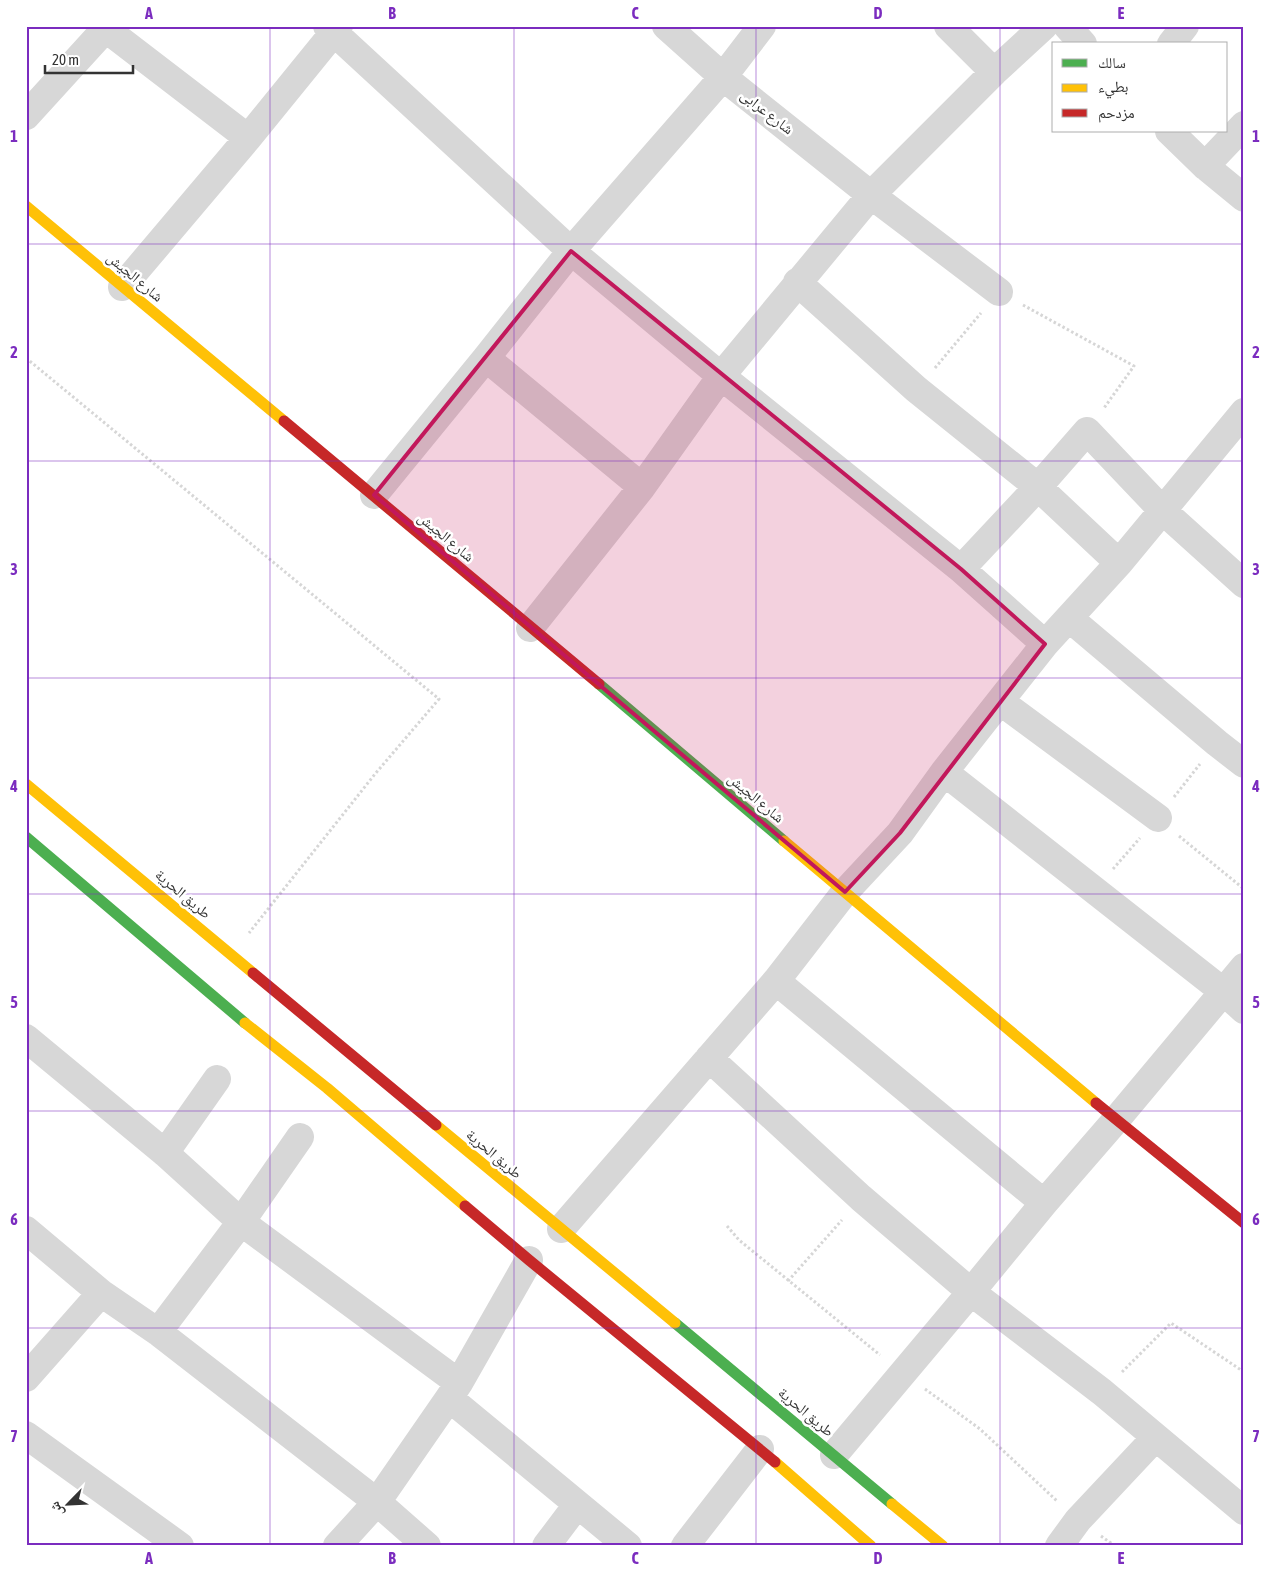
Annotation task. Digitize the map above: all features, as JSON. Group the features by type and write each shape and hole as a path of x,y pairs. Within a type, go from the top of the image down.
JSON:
{"main road":[{"name":"شارع الجيش","path":"26,206 374,495 1116,1120 1244,1224"},
{"name":"طريق الحرية","path":"26,784 943,1546"},
{"path":"26,837 256,1033 327,1088 529,1260 760,1449 871,1546"}],"street":[{"name":"شارع عرابى","path":"666,26 722,78 999,292"},
{"path":"374,495 571,251 722,78 762,26"},
{"path":"948,26 994,72"},
{"path":"530,628 642,487 721,376 871,195 994,72 1044,26"},
{"path":"1172,42 1185,26"},
{"path":"26,116 107,28 248,138"},
{"path":"122,287 248,138 333,28 571,251 721,376 961,569 1045,644"},
{"path":"1205,166 1244,125"},
{"path":"1171,132 1205,166 1244,198"},
{"path":"797,282 916,389 1038,486 1119,563"},
{"path":"486,358 642,487"},
{"path":"561,1229 776,981 845,892 900,833 944,772 1045,644 1119,563 1244,412"},
{"path":"961,569 1087,431 1162,510 1244,584"},
{"path":"1069,618 1217,744 1244,764"},
{"path":"1000,702 1158,818"},
{"path":"944,772 1224,992 1244,1010"},
{"path":"834,1455 1244,967"},
{"path":"776,981 1044,1203"},
{"path":"26,1038 165,1153 242,1222 454,1391 577,1505 628,1546"},
{"path":"709,1058 861,1198 972,1292 1102,1392 1244,1511"},
{"path":"165,1153 217,1079"},
{"path":"158,1332 242,1222 300,1137"},
{"path":"26,1230 101,1293 158,1332 377,1502 427,1546"},
{"path":"337,1546 377,1502 454,1391 529,1260"},
{"path":"26,1378 101,1293"},
{"path":"26,1435 180,1546"},
{"path":"1059,1546 1078,1520 1155,1438"},
{"path":"685,1546 760,1449"},
{"path":"546,1546 577,1505"}],"path":[{"path":"916,389 999,292 1134,366 1087,431"},
{"path":"26,358 439,699 375,774 232,955"},
{"path":"1095,891 1158,818 1217,744"},
{"path":"1158,818 1244,889"},
{"path":"788,1281 861,1198"},
{"path":"727,1226 739,1240 788,1281 903,1373 980,1429 1078,1520"},
{"path":"1102,1392 1171,1323 1244,1372"}],"highlighted area":[{"path":"571,251 961,569 1045,644 900,833 845,892 374,495"}],"traffic: fast":[{"path":"599,684 784,841"},
{"path":"26,837 245,1023"},
{"path":"675,1323 892,1504"}],"traffic: slow":[{"path":"26,206 284,421"},
{"path":"26,784 253,973"},
{"path":"784,841 1096,1103"},
{"path":"245,1023 327,1088 465,1206"},
{"path":"436,1125 675,1323"},
{"path":"775,1462 871,1546"},
{"path":"892,1504 943,1546"}],"traffic: jam":[{"path":"284,421 599,684"},
{"path":"253,973 436,1125"},
{"path":"1096,1103 1244,1223"},
{"path":"465,1206 775,1462"}]}
